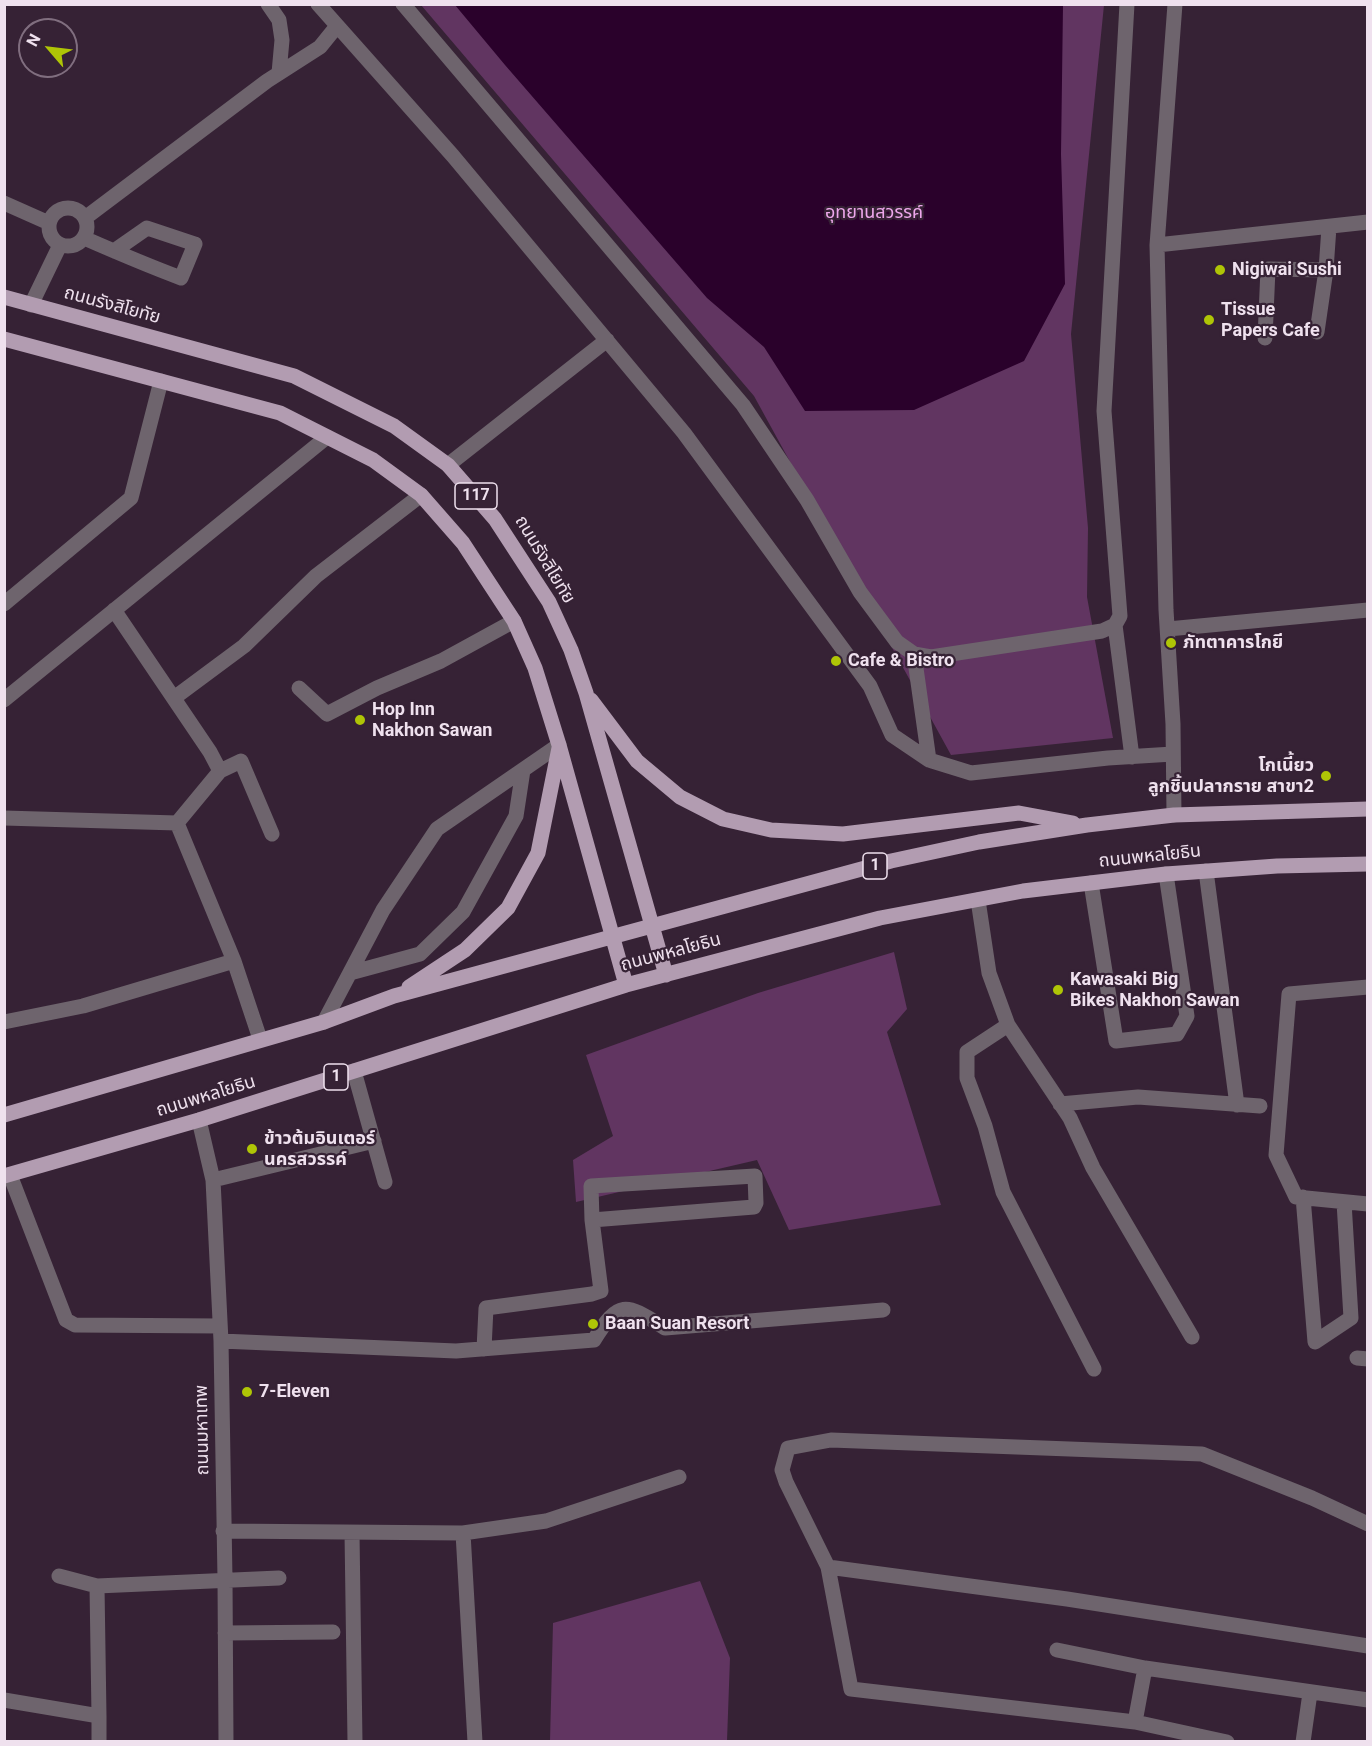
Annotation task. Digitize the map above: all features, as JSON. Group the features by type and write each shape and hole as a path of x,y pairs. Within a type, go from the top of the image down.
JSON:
{"main road":[{"name":"ถนนรังสิโยทัย","path":"4,297 294,376 394,426 448,465 495,519 549,602 571,650 586,693 666,975"},
{"name":"117","path":"4,339 279,413 373,460 421,495 463,543 514,621 535,668 560,745 626,985"},
{"path":"586,693 638,761 680,797 723,819 771,830 843,834 1019,813 1087,825"},
{"path":"394,996 465,950 508,908 538,853 560,745"},
{"name":"ถนนพหลโยธิน","path":"4,1115 324,1022 394,996 891,861 979,842 1087,825 1174,815 1368,810"},
{"name":"ถนนพหลโยธิน","path":"7,1175 199,1120 626,985 880,918 1023,891 1166,874 1277,866 1368,864"}],"street":[{"path":"268,4 279,20 282,40 279,73"},
{"path":"318,4 453,156 684,433 870,686 892,735 930,760 971,773 1173,754"},
{"path":"403,4 743,405 807,500 860,592 897,642 914,654 931,657 1102,631 1115,625 1120,616 1104,411 1127,4"},
{"path":"1174,815 1157,245 1175,4"},
{"path":"85,218 279,73 320,47 337,26"},
{"path":"4,203 49,223"},
{"path":"62,208 75,209 85,218 87,225 84,238 74,246 60,245 51,236 49,223 56,212 62,208"},
{"path":"1157,245 1368,222"},
{"path":"1317,332 1326,270 1329,227"},
{"path":"84,238 114,251 182,278 195,244 147,228 114,251"},
{"path":"32,305 60,245"},
{"path":"1265,338 1268,269 1326,270"},
{"path":"448,465 607,340"},
{"path":"4,604 131,498 161,381"},
{"path":"4,700 327,437"},
{"path":"174,698 244,646 316,576 421,495"},
{"path":"114,610 210,752 220,771"},
{"path":"1168,629 1368,610"},
{"path":"299,688 327,714 377,688 441,661 514,621"},
{"path":"1115,625 1132,757"},
{"path":"914,654 930,760"},
{"path":"324,1022 383,910 436,829 560,745"},
{"path":"177,823 220,771 241,761 272,834"},
{"path":"350,973 420,954 464,912 516,816 523,770"},
{"path":"4,818 177,823"},
{"path":"177,823 234,961 260,1039"},
{"path":"1206,871 1237,1105"},
{"path":"1091,883 1116,1041 1176,1034 1187,1016 1166,874"},
{"path":"978,900 989,974 1008,1025 1070,1118 1093,1168 1192,1337"},
{"path":"4,1022 83,1006 234,961"},
{"path":"1368,987 1289,994 1276,1155 1296,1197 1368,1204"},
{"path":"1008,1025 967,1052 967,1078 985,1126 1003,1192 1094,1369"},
{"path":"354,1071 385,1182"},
{"path":"1060,1104 1138,1097 1260,1106"},
{"name":"ถนนมหาเทพ","path":"199,1120 213,1180 220,1334 226,1742"},
{"path":"213,1180 374,1141"},
{"path":"7,1175 66,1320 75,1325 456,1351 594,1340 607,1319 618,1310 634,1309 664,1328 883,1310"},
{"path":"483,1349 486,1308 601,1291 592,1220 591,1186 755,1176 756,1203 754,1207 592,1220"},
{"path":"1303,1197 1315,1342 1351,1318 1344,1202"},
{"path":"1227,1742 1135,1722 851,1689 828,1567 782,1470 788,1448 831,1440 1202,1454 1312,1498 1368,1524"},
{"path":"224,1531 464,1533 546,1521 679,1477"},
{"path":"352,1533 355,1742"},
{"path":"464,1533 475,1742"},
{"path":"828,1567 1067,1599 1368,1646"},
{"path":"59,1576 97,1586 279,1578"},
{"path":"97,1586 99,1742"},
{"path":"225,1634 333,1632"},
{"path":"1057,1650 1145,1668 1368,1700"},
{"path":"1135,1722 1145,1668"},
{"path":"1303,1742 1310,1693"},
{"path":"4,1700 99,1716"}],"green space":[{"name":"อุทยานสวรรค์","path":"421,5 1104,5 1071,334 1088,528 1087,597 1113,738 951,755 754,396"},
{"path":"894,952 907,1009 887,1032 941,1205 789,1230 757,1160 576,1202 573,1160 613,1136 586,1055 758,993"},
{"path":"700,1581 730,1658 727,1741 550,1741 553,1623"}],"shaded area":[{"name":"อุทยานสวรรค์","path":"455,5 1063,5 1061,154 1065,284 1024,361 914,410 805,411 764,347 707,298"}],"place":[{"name":"Nigiwai Sushi","path":"1220,270"},
{"name":"Tissue Papers Cafe","path":"1209,320"},
{"name":"ภัทตาคารโกยี","path":"1171,643"},
{"name":"Cafe & Bistro","path":"836,661"},
{"name":"Hop Inn Nakhon Sawan","path":"360,720"},
{"name":"โกเนี้ยว ลูกชิ้นปลากราย สาขา2","path":"1326,776"},
{"name":"Kawasaki Big Bikes Nakhon Sawan","path":"1058,990"},
{"name":"ข้าวต้มอินเตอร์ นครสวรรค์","path":"252,1149"},
{"name":"Baan Suan Resort","path":"593,1324"},
{"name":"7-Eleven","path":"247,1392"}]}
